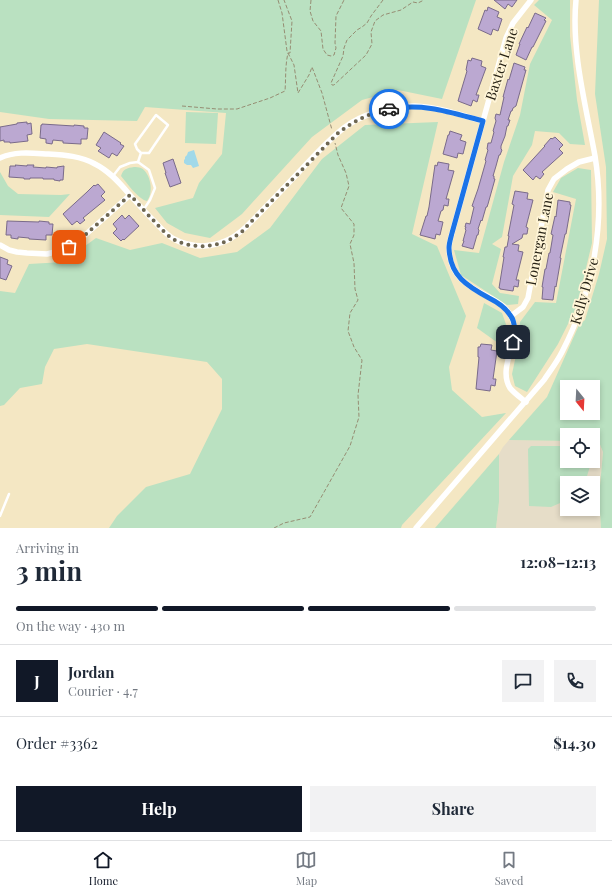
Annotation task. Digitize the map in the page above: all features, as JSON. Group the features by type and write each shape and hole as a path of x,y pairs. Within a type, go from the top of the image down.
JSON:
{"street":[{"name":"Baxter Lane","path":"511,316 504,307 476,291 463,281 452,266 449,247 506,38 513,23 531,0"},
{"name":"Kelly Drive","path":"416,528 544,380 562,353 582,304 591,274 597,242 599,216 595,158 577,58 575,38 576,0"},
{"path":"0,158 24,153 78,157 94,163 113,176 143,210 167,234 184,244 207,246 228,241 237,236 334,136 357,120 378,111 413,106 435,108 483,121"},
{"name":"Lonergan Lane","path":"511,316 523,307 528,298 548,190 554,179 567,169 579,162 595,158"},
{"path":"0,245 9,250 27,253 47,254 63,250 75,244 130,195"},
{"path":"511,316 515,334 507,366 506,378 516,394 526,402"}],"lane":[{"path":"156,116 168,125 149,153 141,154 136,150 135,144 156,116"},
{"path":"138,162 141,154"},
{"path":"113,176 120,167 130,163 138,162 149,170 155,188 150,200 143,210"},
{"path":"0,516 9,494"}],"path":[{"path":"274,528 284,523 310,517 350,446 359,417 358,395 362,360 354,347 348,331 350,313 358,300 355,289 354,263 350,244 354,235 354,224 341,208 349,186 346,173 338,155 322,93 312,67 298,93 294,65 287,51 282,13 278,0"},
{"path":"182,106 237,109 285,91 287,77 286,64 288,53 290,53 292,21 284,0"},
{"path":"311,0 310,11 313,21 321,31 323,49 327,55 331,56 334,55 336,48 336,16 344,0"},
{"path":"383,0 367,23 347,40 344,48 344,56 334,74 332,84 334,85 366,55 372,44 371,32 375,21 383,15 402,10 413,2 418,3 424,0"}],"shaded area":[{"path":"509,440 560,441 560,468 600,468 600,444 603,452 600,486 600,476 560,476 560,516 600,516 600,512 601,528 496,528 499,502 499,454"}],"green space":[{"path":"0,0 476,0 442,99 398,90 362,100 312,137 242,214 210,238 185,233 167,223 155,208 193,198 199,183 222,154 226,113 145,107 137,121 49,119 0,112"},
{"path":"539,0 570,0 570,36 577,100 585,145 570,144 559,133 535,131 532,145 513,176 502,237 492,244 501,249 492,284 500,293 519,296 518,304 507,305 461,275 454,250 479,253 504,162 520,115 530,64 552,20 534,5"},
{"path":"599,0 612,0 612,528 601,528 600,486 603,452 600,444 600,428 560,428 560,441 509,440 547,397 579,325 585,320 599,274 607,239 606,167 595,94"},
{"path":"186,112 218,113 216,144 185,143"},
{"path":"438,122 412,234 437,246 466,316 449,367 452,390 482,417 506,413 402,525 401,528 109,528 117,516 146,487 190,474 222,409 222,379 207,362 87,344 54,349 45,367 42,384 20,388 4,405 0,406 0,291 15,293 29,264 63,262 96,238 130,250 162,243 200,258 237,252 270,228 322,159 365,125"},
{"path":"134,167 140,168 144,171 149,179 151,188 147,201 136,194 121,176 126,169"},
{"path":"578,168 591,170 592,243 577,306 558,344 527,392 515,386 512,374 518,346 520,322 535,302 556,303 576,199 553,192 561,178"},
{"path":"0,172 8,186 18,194 70,194 49,217 0,215"},
{"path":"484,303 502,313 508,330 505,348 477,328"},
{"path":"531,446 560,446 560,468 589,468 587,476 560,476 560,503 551,507 529,506 528,449"},
{"path":"499,454 499,502 496,528 435,528"}],"water":[{"path":"194,150 199,166 193,168 191,165 184,163 184,160 188,152"}],"building":[{"path":"494,0 517,0 512,7 508,4 505,9"},
{"path":"488,7 499,12 497,17 502,19 498,31 493,29 491,35 478,29 485,10 487,11"},
{"path":"535,13 546,18 544,20 546,21 526,60 516,55 519,44"},
{"path":"472,58 482,61 481,66 486,68 476,95 479,95 477,102 473,100 471,106 458,101 467,71 468,60 471,61"},
{"path":"514,63 525,67 524,70 526,70 516,106 511,111 508,120 510,120 493,176 495,179 487,207 478,229 478,235 473,249 462,246 466,230 465,227 466,223 470,224 474,207 472,206 486,161 488,143 491,143 496,114 500,115 503,97"},
{"path":"27,122 27,124 31,123 32,134 27,135 28,141 10,143 4,142 4,140 0,141 0,127"},
{"path":"42,124 84,126 84,128 88,128 87,139 81,139 81,144 63,143 63,141 53,140 52,144 46,143 46,139 40,138"},
{"path":"450,131 462,135 460,140 466,142 463,154 458,153 457,158 443,154"},
{"path":"104,132 124,146 117,156 112,153 109,158 98,151 101,148 96,145"},
{"path":"555,137 563,145 559,149 563,153 542,172 544,174 540,179 536,176 533,180 523,170 551,138 552,139"},
{"path":"173,159 181,183 170,187 163,163"},
{"path":"438,162 449,164 448,170 454,171 446,199 449,199 448,206 444,205 438,221 443,222 440,235 436,234 435,239 420,235 427,216 435,165 437,166"},
{"path":"15,165 34,165 33,167 46,168 57,168 64,166 63,180 9,177 10,166 16,166"},
{"path":"98,184 105,192 101,196 105,200 83,218 85,220 80,224 77,221 72,225 63,214 94,185 95,186"},
{"path":"515,191 528,193 527,199 533,200 526,227 528,228 527,234 523,234 522,238 512,244 519,245 518,251 523,252 516,280 519,280 518,287 514,286 513,291 499,288 503,257 509,236 514,205 512,204"},
{"path":"558,200 570,202 571,205 553,300 542,299 542,287 545,269 550,253 553,235 551,234 555,216 556,217"},
{"path":"122,215 125,219 129,215 139,226 121,241 113,233 117,229 113,224"},
{"path":"7,221 49,222 49,224 53,224 52,235 46,235 46,240 18,237 18,239 11,238 11,235 6,235"},
{"path":"0,257 8,260 7,264 12,266 6,280 0,278"},
{"path":"481,344 492,345 491,350 497,351 493,379 496,379 495,386 491,385 490,391 476,389 479,357 478,347 480,347"}],"way so far":[{"path":"69,247 75,244 130,195 167,234 184,244 207,246 228,241 237,236 337,134 357,120 378,111 389,109"}],"route":[{"path":"389,109 413,106 435,108 483,121 452,233 449,247 450,258 452,266 457,274 468,286 504,307 511,316 515,334 513,342"}]}
